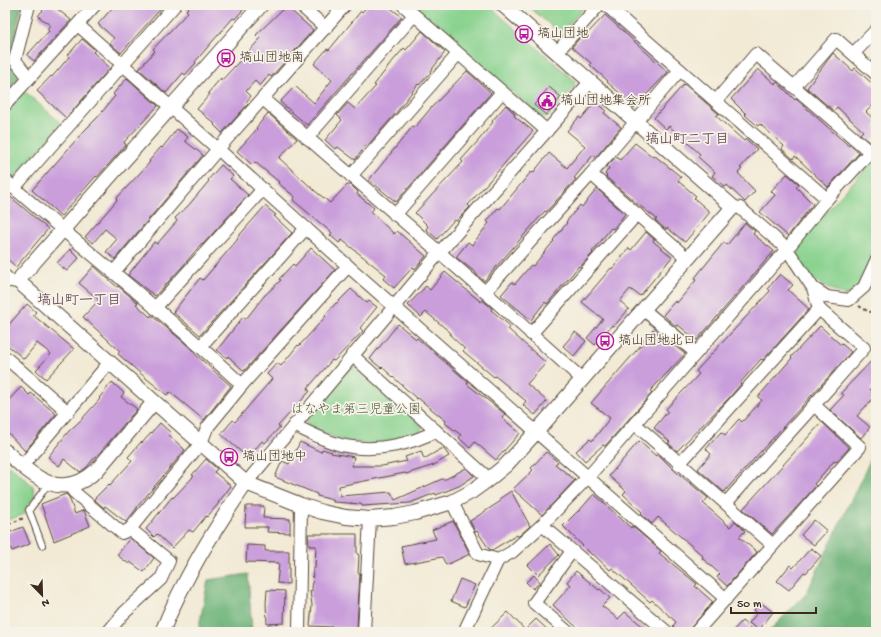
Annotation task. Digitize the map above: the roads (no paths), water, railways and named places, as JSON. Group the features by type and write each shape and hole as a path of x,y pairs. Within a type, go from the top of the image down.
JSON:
{"street":[{"path":"29,5 15,60 29,78"},
{"path":"5,105 95,5"},
{"path":"175,5 123,65 9,184 201,346 242,385"},
{"path":"19,282 21,277 62,230 262,5"},
{"path":"300,5 326,28"},
{"path":"113,273 218,149 345,5"},
{"path":"403,5 547,131"},
{"path":"503,5 733,207 740,208 787,249 813,288 819,309 864,348 726,503"},
{"path":"557,52 599,5"},
{"path":"606,5 827,199"},
{"path":"307,138 414,15"},
{"path":"78,25 348,266 726,599"},
{"path":"854,53 876,30"},
{"path":"794,87 836,39 854,53 876,74"},
{"path":"351,176 458,54"},
{"path":"464,632 498,560 512,552 542,525 588,477 787,249 827,199 873,149 794,87 756,54 716,102"},
{"path":"484,292 591,174 680,70"},
{"path":"162,632 197,559 211,535 246,483 439,253 590,82"},
{"path":"395,215 502,92"},
{"path":"263,99 582,379"},
{"path":"591,174 688,259"},
{"path":"155,308 263,189"},
{"path":"5,276 10,281 19,282 246,483 300,505 322,512 346,517 370,519 394,517 415,513 452,502 471,492 506,465 644,310 733,207"},
{"path":"531,334 636,214"},
{"path":"201,346 306,228"},
{"path":"813,288 828,297 849,300 864,287 876,261"},
{"path":"69,485 74,492 122,533 130,529 201,443 208,428 242,385 348,266"},
{"path":"679,464 819,309"},
{"path":"644,310 696,353"},
{"path":"352,356 489,479"},
{"path":"5,357 68,412"},
{"path":"22,466 109,363"},
{"path":"5,451 40,480 58,485 78,484 88,479 97,470 154,402"},
{"path":"696,632 860,447 814,405"},
{"path":"635,424 679,464 773,544"},
{"path":"294,425 315,436 351,447 377,448 418,440 436,431"},
{"path":"452,502 478,554 498,560"},
{"path":"299,632 300,505"},
{"path":"364,632 370,519"},
{"path":"542,525 667,632"},
{"path":"108,632 124,613 162,580 169,561 130,529"},
{"path":"568,632 534,603 572,551"}],"lane":[{"path":"42,545 29,510 49,483"}],"place":[{"name":"塙山団地","path":"524,34"},
{"name":"塙山団地南","path":"226,58"},
{"name":"塙山団地集会所","path":"547,101"},
{"name":"塙山団地北口","path":"605,341"},
{"name":"塙山団地中","path":"229,457"}],"district":[{"name":"塙山町二丁目","path":"687,140"},
{"name":"塙山町一丁目","path":"79,301"}],"park label":[{"name":"はなやま第三児童公園","path":"356,410"}]}
